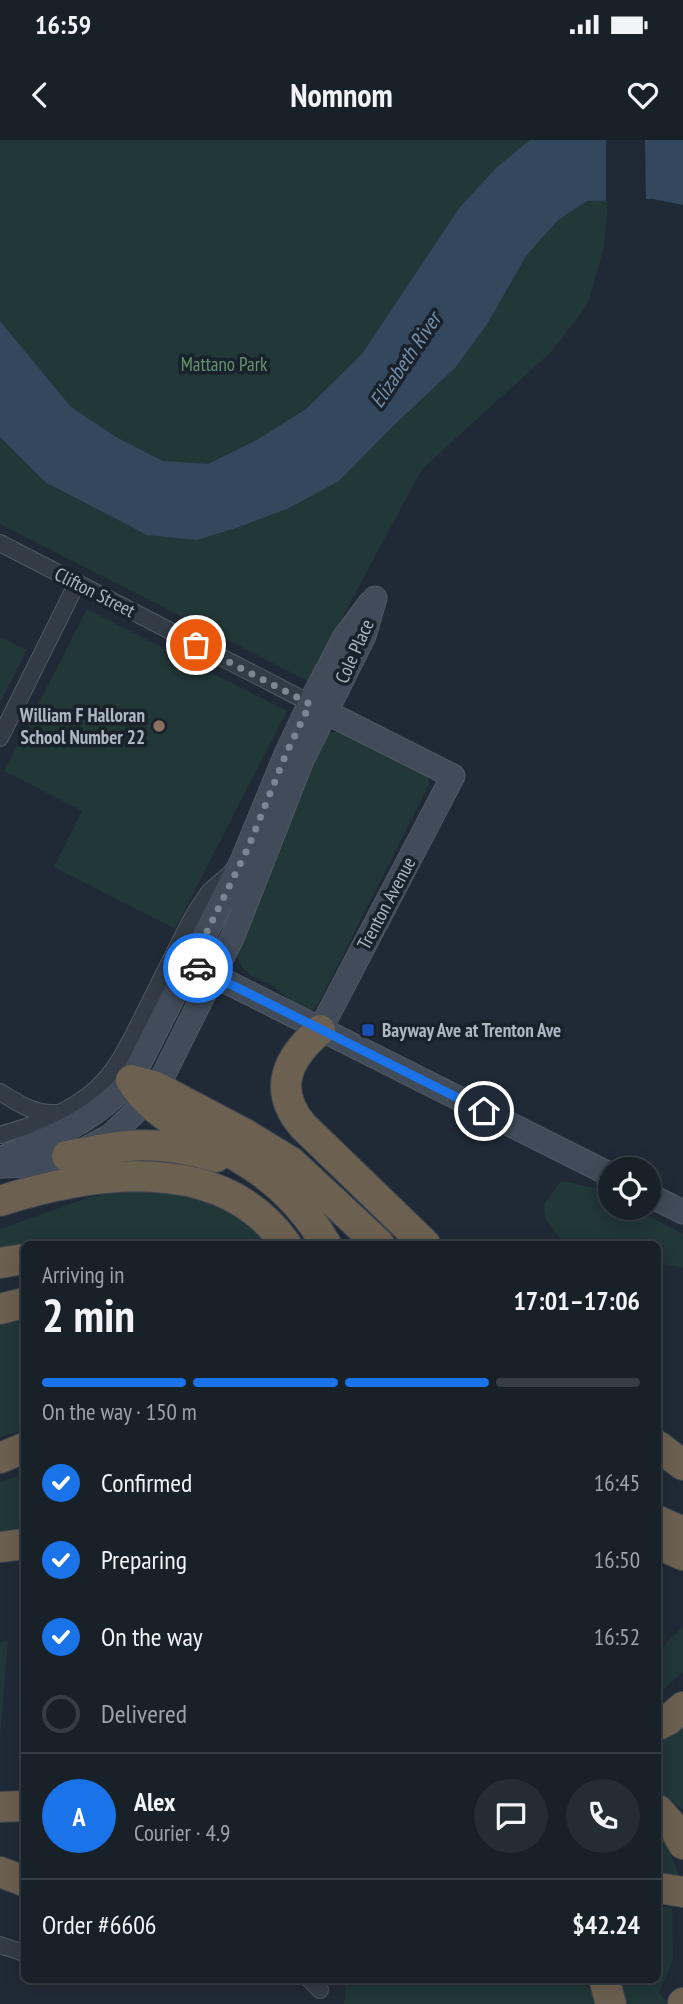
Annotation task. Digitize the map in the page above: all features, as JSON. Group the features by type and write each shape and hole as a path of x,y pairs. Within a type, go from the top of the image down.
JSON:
{"highway":[{"path":"320,1030 303,1044 289,1072 285,1086 290,1111 422,1241"},
{"path":"145,1089 175,1122 240,1158 268,1178 300,1206 324,1241"},
{"path":"145,1089 245,1134 291,1162 376,1241"},
{"path":"67,1156 127,1145 168,1146 217,1157 268,1178"},
{"path":"0,1201 103,1177 130,1175 165,1179 196,1184 228,1195 253,1211 283,1241"},
{"path":"0,1220 72,1194 165,1179"},
{"path":"0,1263 21,1260"},
{"path":"0,1309 21,1304"},
{"path":"0,1456 21,1449"},
{"path":"661,1449 683,1465"},
{"path":"661,1459 683,1472"},
{"path":"661,1471 683,1481"},
{"path":"661,1522 683,1532"},
{"path":"0,1547 21,1544"},
{"path":"661,1545 683,1555"},
{"path":"661,1723 683,1707"},
{"path":"661,1813 675,1829 683,1844"},
{"path":"0,1872 21,1882"},
{"path":"0,1881 21,1883"},
{"path":"661,1888 683,1892"},
{"path":"605,1983 611,2004"}],"street":[{"name":"Clifton Street","path":"0,543 453,776"},
{"path":"0,738 77,583"},
{"path":"0,1159 58,1135 85,1121 109,1103 145,1089 191,964 242,861 290,746 318,708"},
{"path":"0,1166 29,1165 67,1156 110,1136 145,1089 214,975 250,896 302,760 318,708"},
{"name":"Trenton Avenue","path":"320,1030 453,776"},
{"path":"0,1135 61,1113 97,1088 116,1066 196,911 209,892 242,861"},
{"path":"191,964 598,1169"},
{"path":"0,1092 35,1111 61,1113"},
{"path":"661,1201 683,1212"},
{"path":"0,1945 21,1951"}],"green space":[{"name":"Mattano Park","path":"0,140 606,140 608,201 604,247 588,304 552,351 422,469 308,681 0,524"},
{"path":"87,609 287,711 175,929 54,867 82,811 4,771"},
{"path":"0,637 27,650 0,703"},
{"path":"337,731 426,774 430,783 318,1004 310,1013 274,987 244,970 239,961 238,945 322,738"},
{"path":"561,1181 598,1189 598,1220 657,1220 683,1234 683,1268 661,1263 661,1241 562,1241 546,1219 544,1204"},
{"path":"138,1188 195,1196 224,1207 266,1241 21,1241 21,1246 0,1249 0,1229 87,1198"},
{"path":"21,1319 21,1431 0,1437 0,1323"},
{"path":"21,1475 21,1528 0,1531 0,1482"},
{"path":"683,1626 683,1672 661,1690 661,1649"},
{"path":"8,1640 0,1737 0,1643"},
{"path":"683,1725 683,1810 661,1792 661,1736"},
{"path":"661,1834 680,1876 661,1872"},
{"path":"661,1906 672,1908 673,1959 659,1993 669,2004 623,2004 616,1983 661,1983"},
{"path":"344,1983 584,1983 593,1995 594,2004 344,2004"}],"water":[{"name":"Elizabeth River","path":"530,140 683,140 683,205 653,199 587,201 558,220 526,256 486,326 455,368 339,481 289,508 197,540 147,535 45,482 0,437 0,321 71,407 116,437 163,461 208,464 255,441 306,409 362,354 460,207 496,168"}],"pier":[{"path":"606,140 645,140 646,200 606,201"}],"way so far":[{"path":"196,645 310,704 286,754 248,848 191,964 198,968"}],"place":[{"name":"William F Halloran School Number 22","path":"159,726"},
{"name":"Bayway Ave at Trenton Ave","path":"368,1030"}],"route":[{"path":"198,968 484,1111"}]}
